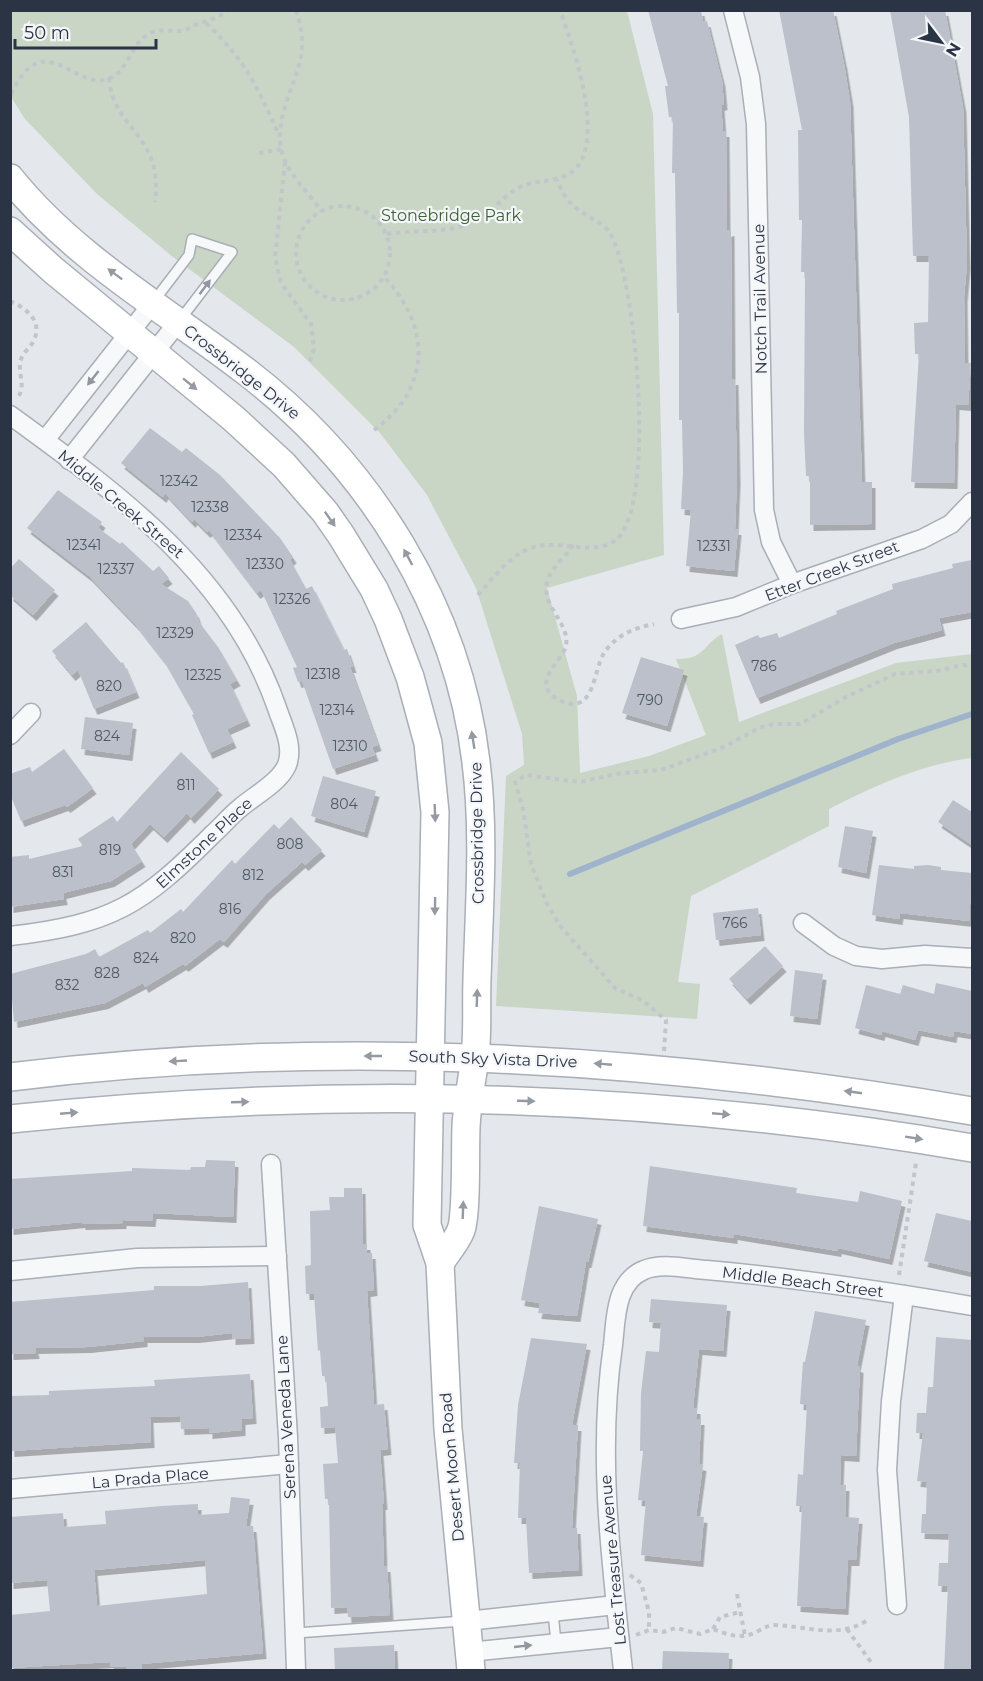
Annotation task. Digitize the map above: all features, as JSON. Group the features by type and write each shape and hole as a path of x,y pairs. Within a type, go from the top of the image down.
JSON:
{"street":[{"name":"Notch Trail Avenue","path":"733,10 750,77 756,124 764,510 771,542 792,584"},
{"name":"Crossbridge Drive","path":"10,178 65,233 153,303 281,399 326,443 387,521 435,610 449,645 470,721 479,788 481,839 475,1056 468,1099"},
{"path":"10,231 53,270 261,442 325,512 374,589 400,650 428,743 434,790 436,848 431,1099"},
{"path":"45,440 153,303"},
{"path":"69,460 179,321"},
{"name":"Middle Creek Street","path":"13,408 45,440 172,544 194,566 226,607 266,677 289,742 286,766"},
{"name":"Etter Creek Street","path":"681,619 736,607 792,584 937,532 951,524 972,502"},
{"path":"10,735 31,713"},
{"name":"Elmstone Place","path":"10,936 88,923 131,904 165,881 239,809 278,778 286,766"},
{"path":"803,923 834,946 856,956 882,959 925,955 972,958"},
{"name":"South Sky Vista Drive","path":"10,1077 135,1064 230,1058 475,1056 662,1069 827,1088 972,1111"},
{"name":"Desert Moon Road","path":"431,1099 427,1225 440,1263 448,1429 470,1661"},
{"path":"440,1263 462,1229 468,1099"},
{"path":"10,1119 195,1104 284,1100 468,1099 619,1106 738,1116 858,1129 972,1148"},
{"name":"Serena Veneda Lane","path":"271,1164 289,1464 296,1671"},
{"path":"10,1271 137,1258 277,1256"},
{"name":"Middle Beach Street","path":"634,1275 647,1268 662,1266 904,1294 972,1306"},
{"name":"Lost Treasure Avenue","path":"623,1671 628,1636 616,1605 604,1472 605,1423 620,1298 634,1275"},
{"path":"897,1605 886,1470 891,1401 904,1294"},
{"name":"La Prada Place","path":"10,1489 289,1464"},
{"path":"467,1621 616,1605"},
{"path":"470,1661 556,1643 628,1636"}],"lane":[{"path":"153,303 189,255 192,239 232,252 179,321"},
{"path":"553,1612 556,1643"},
{"path":"296,1633 467,1621"}],"path":[{"path":"11,94 27,68 50,62 61,63 90,80 109,78 122,70 134,47 149,34 167,29 184,31 206,23 228,10"},
{"path":"280,138 286,102 301,55 301,24 296,10"},
{"path":"387,234 406,230 447,230 462,227 477,220 521,187 556,180 573,171 580,162 588,140 581,86 560,10"},
{"path":"206,23 232,50 254,80 280,138 285,162 275,257 281,283 311,324 315,349 310,361"},
{"path":"109,78 116,108 150,152 156,182 155,202"},
{"path":"259,153 282,149"},
{"path":"285,162 322,211"},
{"path":"478,595 508,562 522,552 540,546 573,545 596,549 607,546 626,530 637,463 638,369 626,282 612,237 599,221 569,201 556,180"},
{"path":"343,206 365,211 374,217 387,234 390,256 384,277 369,293 348,300 327,297 309,286 298,267 297,245 306,225 322,211 343,206"},
{"path":"374,430 387,420 407,395 417,367 419,345 411,313 384,277"},
{"path":"10,301 31,314 37,325 35,338 22,354 20,374 23,383 22,392 13,408"},
{"path":"573,545 551,572 546,590 546,598 561,624 566,642 563,654 553,664 548,677 548,684 556,698 569,703 582,701 593,690 600,662 610,645 633,629 654,624"},
{"path":"662,1069 666,1020 642,1000 616,989 561,927 547,904 527,850 523,809 515,782 526,775 580,782 621,772 661,770 724,747 759,728 773,724 800,724 846,697 895,674 936,671 963,664 972,666"},
{"path":"900,1275 916,1163"},
{"path":"630,1575 641,1583 649,1612 649,1630"},
{"path":"737,1593 745,1636"},
{"path":"628,1636 649,1630 663,1632 681,1629 700,1635 713,1629 720,1617 740,1612"},
{"path":"713,1629 745,1636 770,1625 807,1630 847,1629 866,1621"},
{"path":"847,1629 873,1665"}],"green space":[{"name":"Stonebridge Park","path":"11,11 627,11 653,114 664,555 547,588 577,696 580,773 649,756 706,735 676,659 693,657 722,634 739,722 896,663 972,654 972,758 917,771 846,800 829,809 829,826 691,896 678,982 700,984 697,1019 496,1006 506,776 524,765 522,734 476,588 427,495 380,433 294,347 173,257 97,194 25,119 11,97"}],"building":[{"path":"648,10 701,10 703,22 707,21 722,81 723,131 726,131 727,231 731,230 732,379 735,379 737,479 735,529 738,529 734,571 686,566 691,510 681,509 682,420 679,420 679,313 677,313 675,173 672,173 673,117 669,117 665,86 668,86"},
{"path":"779,10 833,10 844,64 850,101 862,482 872,482 872,524 810,525 810,476 806,476 804,434 805,272 801,272 802,220 799,220 798,130 802,130"},
{"path":"890,10 945,10 963,107 967,264 964,297 965,363 971,363 968,405 956,404 954,483 911,482 919,354 915,354 914,323 928,322 929,256 913,256 909,117"},
{"path":"150,428 182,452 186,448 220,475 280,538 293,557 290,560 306,589 312,586 344,650 347,649 353,667 350,667 378,745 372,747 375,755 333,769 302,681 298,682 293,668 297,667 261,590 257,593 209,530 207,532 194,519 192,522 165,493 163,497 121,463"},
{"path":"58,490 102,522 98,528 120,544 122,542 153,571 159,566 169,578 161,584 188,601 237,680 230,684 247,720 227,729 233,742 209,753 192,715 194,714 164,661 136,625 89,576 27,528"},
{"path":"19,559 55,590 33,615 10,595 10,569"},
{"path":"972,560 972,612 939,618 942,630 894,643 757,698 735,645 758,635 760,638 777,633 779,638 837,614 836,611 893,589 892,584 953,568 952,564"},
{"path":"86,622 121,663 123,662 136,692 94,709 78,670 72,675 52,651"},
{"path":"641,657 684,670 667,726 622,713"},
{"path":"85,717 133,723 129,755 81,749"},
{"path":"64,749 93,788 67,807 65,805 21,821 10,794 10,774 30,767 32,772"},
{"path":"181,752 219,789 191,818 187,813 164,837 150,824 131,844 142,861 111,881 63,893 64,899 10,907 10,857 29,855 29,859 83,846 78,839 113,816 117,822"},
{"path":"323,776 376,791 364,832 311,816"},
{"path":"953,800 972,812 972,845 938,822"},
{"path":"291,817 322,850 305,865 302,862 266,894 224,942 220,939 185,966 183,964 145,987 143,983 105,1003 14,1022 10,974 86,954 95,949 99,957 148,930 150,933 181,909 183,912 232,860 235,864 274,824 279,829"},
{"path":"845,826 873,831 866,873 838,867"},
{"path":"879,865 914,869 914,866 928,865 941,867 941,870 972,873 969,921 900,913 899,919 872,915"},
{"path":"758,908 761,935 716,940 713,913"},
{"path":"765,946 783,966 747,999 729,979"},
{"path":"795,970 823,974 817,1019 790,1016"},
{"path":"936,983 972,991 972,1034 954,1031 953,1037 918,1030 915,1040 882,1031 881,1035 855,1028 866,985 900,994 903,985 934,994"},
{"path":"206,1160 235,1161 233,1217 153,1213 152,1221 123,1220 123,1223 82,1224 82,1222 10,1229 10,1179 132,1171 132,1168 190,1170 191,1167 205,1167"},
{"path":"650,1166 797,1188 796,1193 858,1202 860,1191 902,1201 889,1259 838,1248 838,1251 734,1234 734,1238 643,1226"},
{"path":"344,1188 362,1188 363,1244 367,1244 367,1253 372,1253 374,1290 367,1291 374,1405 384,1404 388,1449 380,1450 384,1504 382,1504 384,1566 387,1566 390,1615 348,1617 347,1607 331,1608 329,1499 325,1499 323,1464 338,1463 335,1427 321,1428 320,1407 328,1406 326,1376 322,1376 320,1350 318,1351 314,1294 306,1294 305,1266 311,1265 310,1211 330,1210 329,1197 344,1197"},
{"path":"539,1206 598,1219 588,1262 586,1262 577,1316 538,1313 540,1303 521,1300"},
{"path":"936,1213 972,1221 972,1272 924,1261"},
{"path":"248,1282 251,1338 232,1339 232,1333 196,1337 144,1337 144,1341 88,1347 35,1348 36,1353 10,1354 10,1302 154,1290 154,1286 201,1286"},
{"path":"651,1299 727,1305 723,1351 699,1349 693,1408 697,1408 697,1419 701,1419 699,1464 703,1465 696,1516 704,1517 700,1561 641,1555 646,1501 638,1500 643,1451 640,1451 641,1393 646,1351 659,1352 661,1323 649,1322"},
{"path":"815,1311 866,1320 857,1366 860,1367 856,1456 841,1455 840,1485 846,1485 845,1517 859,1518 856,1560 848,1560 845,1609 797,1606 802,1506 796,1506 798,1474 803,1475 807,1405 800,1404 803,1362 805,1362"},
{"path":"936,1337 972,1340 972,1671 944,1671 948,1586 938,1586 939,1563 948,1563 949,1534 921,1533 922,1514 926,1514 927,1482 917,1481 923,1433 916,1433 917,1413 926,1413 928,1387 933,1387"},
{"path":"531,1338 587,1344 572,1425 578,1425 572,1528 577,1528 579,1570 529,1573 526,1518 518,1518 520,1463 514,1463 518,1405"},
{"path":"250,1374 253,1418 242,1419 242,1430 209,1433 209,1428 181,1429 180,1416 150,1417 151,1442 11,1451 10,1396 49,1395 49,1391 155,1386 154,1380"},
{"path":"231,1497 250,1499 246,1526 253,1526 263,1653 141,1664 142,1671 128,1671 126,1666 111,1667 110,1662 10,1668 10,1615 50,1611 47,1580 10,1583 10,1517 63,1513 64,1527 106,1524 105,1511 162,1506 198,1504 198,1515 229,1513","holes":["205,1560 207,1594 97,1606 94,1570"]},
{"path":"394,1645 395,1671 335,1671 334,1648"},
{"path":"663,1651 729,1653 728,1671 662,1671"}],"waterway":[{"path":"570,874 898,739 972,714"}]}
